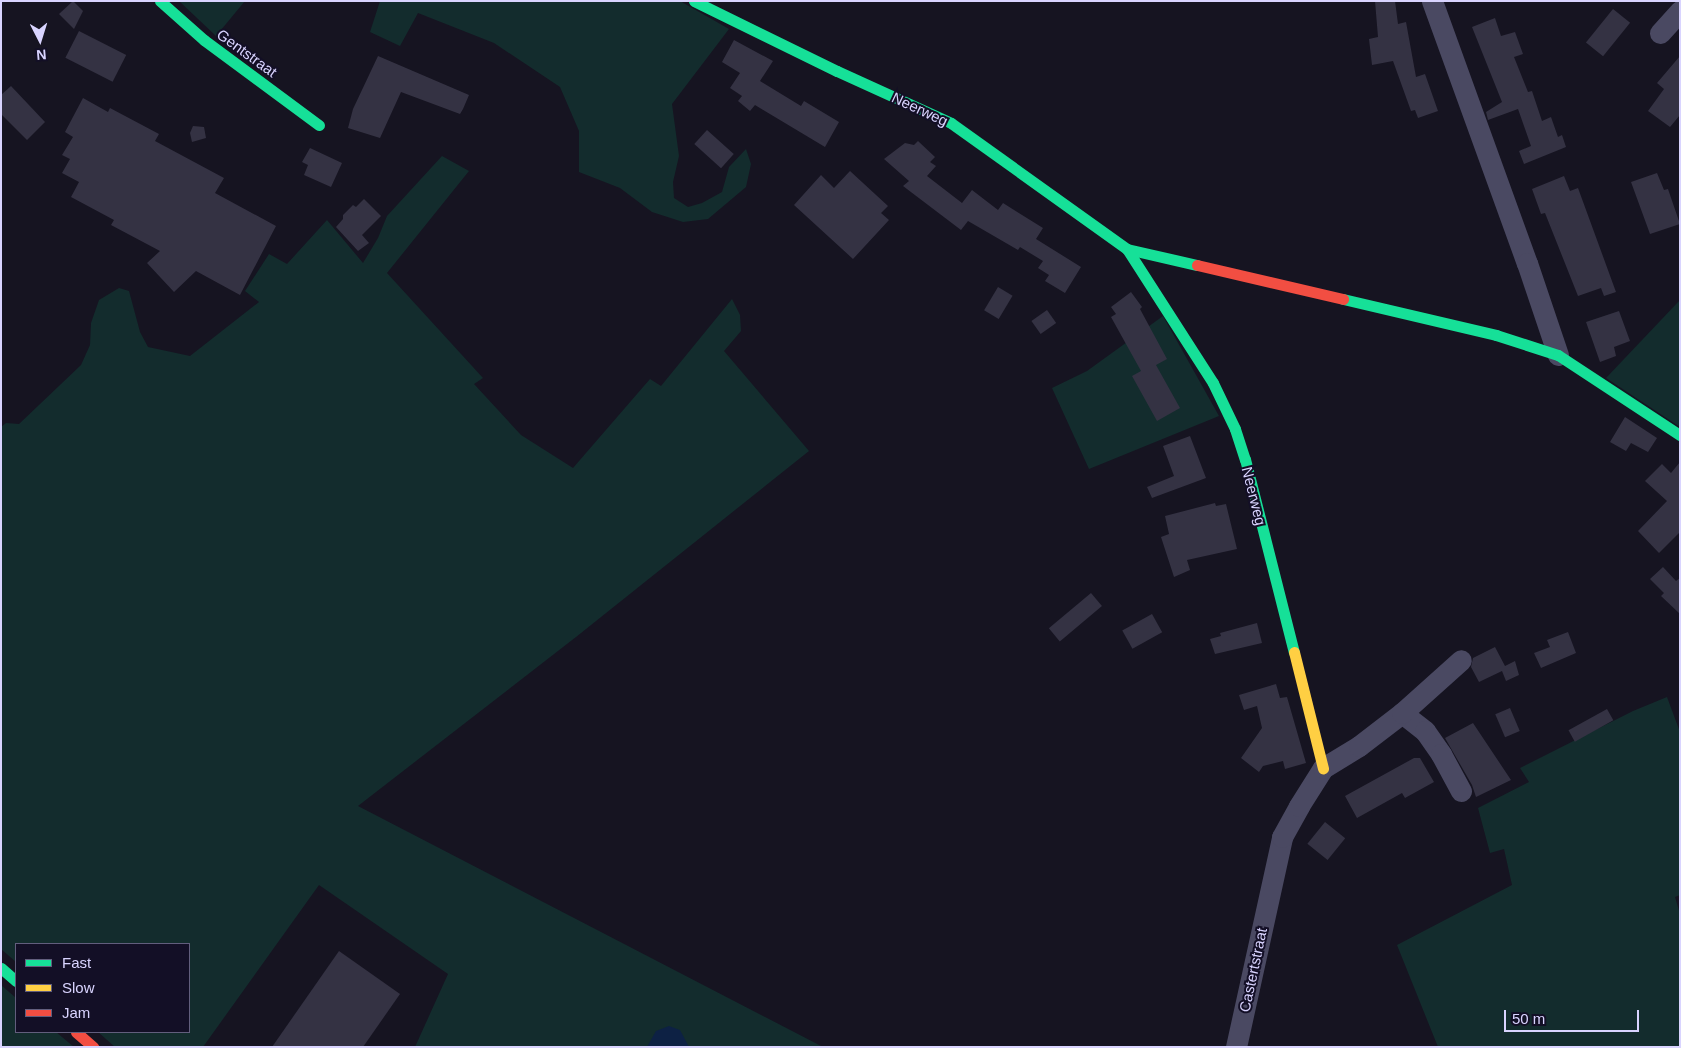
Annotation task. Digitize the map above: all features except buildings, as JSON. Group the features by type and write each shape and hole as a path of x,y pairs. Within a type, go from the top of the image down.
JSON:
{"street":[{"name":"Gentstraat","path":"160,1 204,40 319,125"},
{"name":"Neerweg","path":"694,1 836,71 951,122 1127,249 1213,383 1235,429 1245,459 1323,768"},
{"path":"1432,1 1528,264 1558,355"},
{"path":"1660,33 1680,11"},
{"name":"Neerweg","path":"1127,249 1496,335 1558,355 1680,435"},
{"path":"1323,768 1359,746 1402,713 1461,660"},
{"path":"1402,713 1425,731 1441,754 1461,791"},
{"name":"Castertstraat","path":"1236,1047 1282,837 1323,768"},
{"path":"1,968 15,980"},
{"path":"77,1033 93,1047"}],"green space":[{"path":"179,1 245,1 216,36"},
{"path":"380,1 680,1 729,29 672,104 679,156 673,182 674,198 688,207 702,203 722,192 729,167 746,149 751,164 746,187 708,219 683,222 652,212 620,188 579,172 579,131 560,87 494,43 418,13 400,46 370,32"},
{"path":"442,156 469,171 387,273 483,378 474,384 521,435 573,468 650,379 661,386 732,299 740,315 741,331 724,351 809,451 576,637 358,806 823,1047 415,1047 448,974 319,885 203,1047 115,1047 99,1033 190,1033 190,943 15,943 15,961 1,949 1,427 6,423 19,424 81,365 90,345 91,323 99,300 119,288 129,291 140,332 148,347 190,356 259,302 245,291 269,254 287,264 327,220 363,263 378,238 387,216"},
{"path":"1680,300 1680,427 1606,378"},
{"path":"1163,316 1219,416 1089,469 1052,388 1087,371"},
{"path":"1667,697 1680,732 1680,895 1675,897 1680,914 1680,1047 1438,1047 1397,945 1512,885 1504,849 1490,853 1478,808 1529,782 1520,768 1633,711"},
{"path":"1,985 15,997 15,1033 57,1033 74,1047 1,1047"}],"water":[{"path":"669,1026 680,1030 689,1047 647,1047 656,1031"}],"traffic: fast":[{"path":"160,1 204,40 319,125"},
{"path":"694,1 837,71 951,123 1127,249 1197,265"},
{"path":"1127,249 1213,383 1235,429 1245,459 1294,652"},
{"path":"1343,299 1496,335 1558,355 1680,435"},
{"path":"1,968 15,980"}],"traffic: slow":[{"path":"1294,652 1323,768"}],"traffic: jam":[{"path":"1197,265 1343,299"},
{"path":"77,1033 93,1047"}]}
